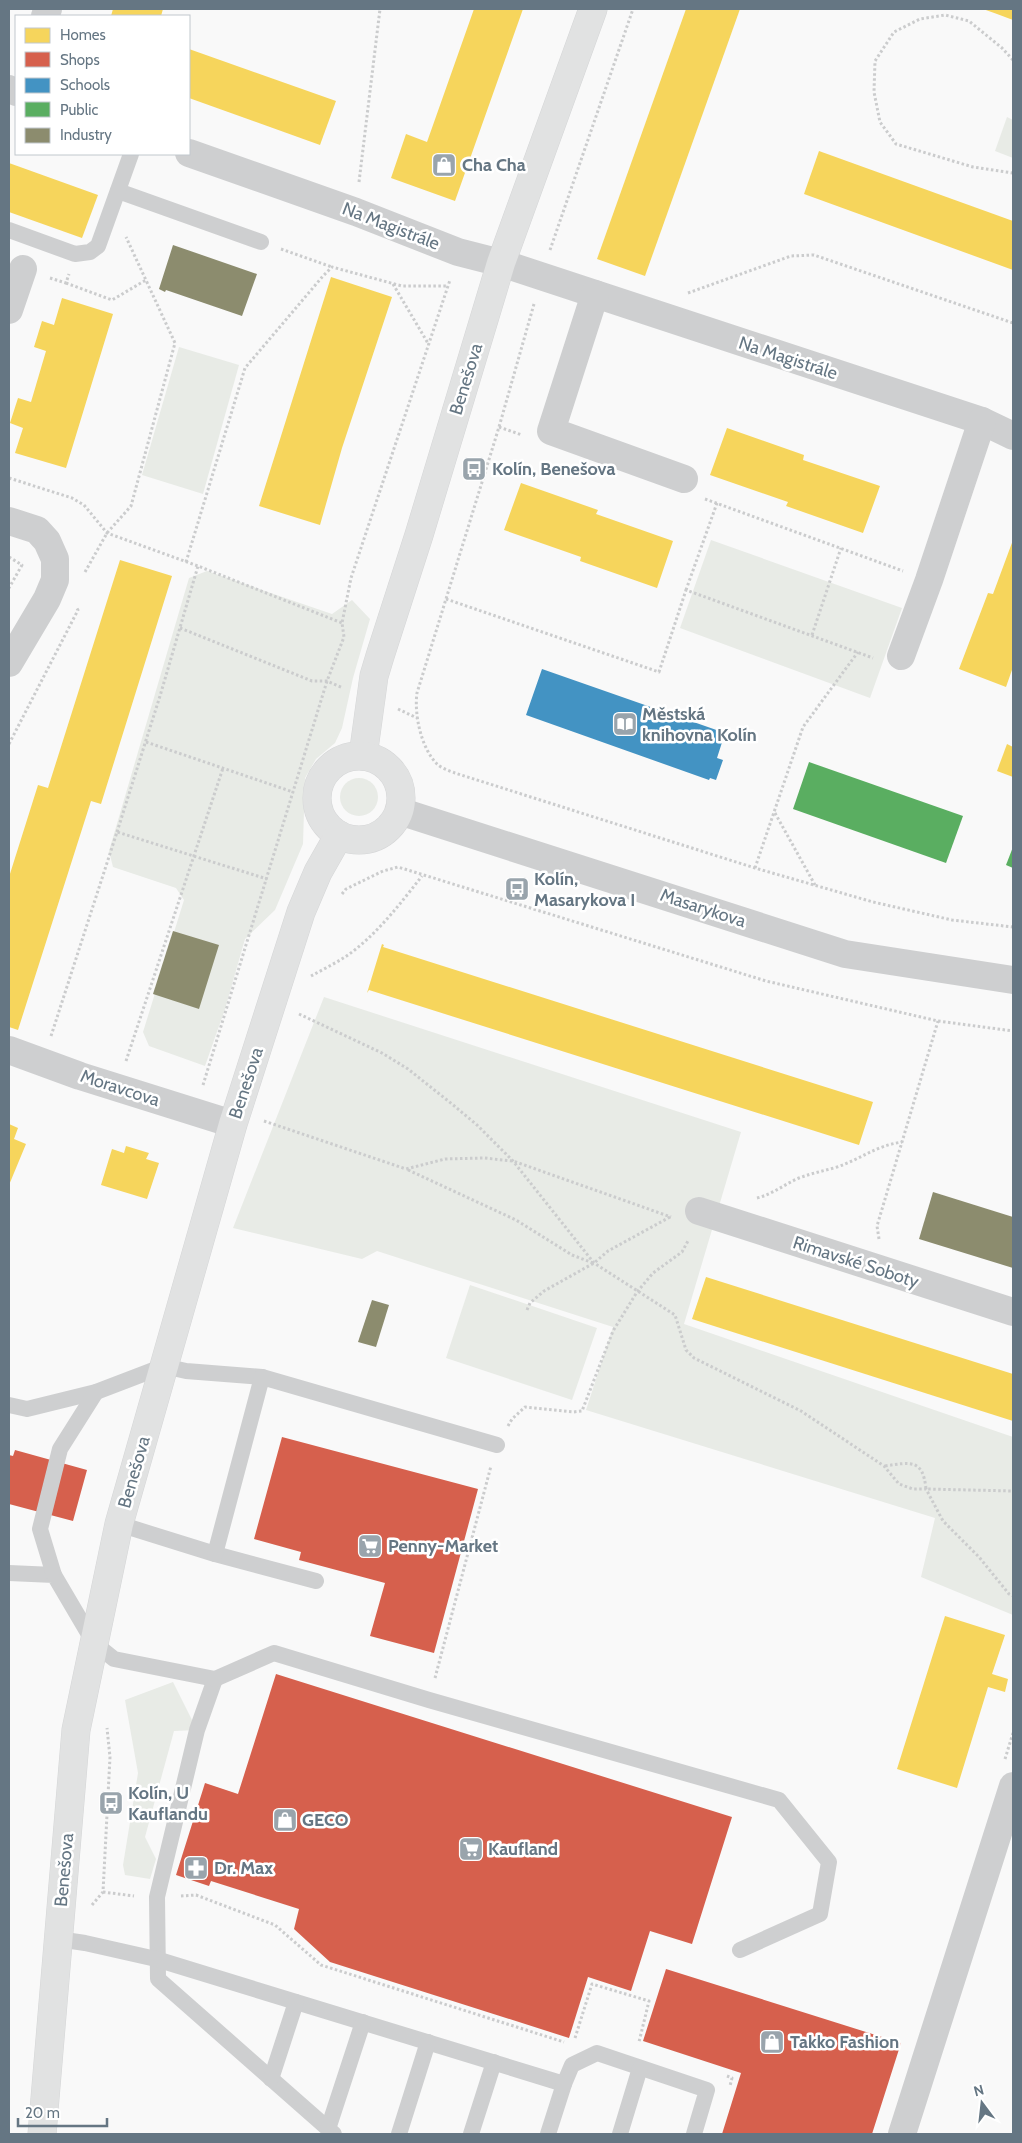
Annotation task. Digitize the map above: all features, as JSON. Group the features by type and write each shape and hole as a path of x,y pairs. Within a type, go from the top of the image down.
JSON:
{"street":[{"name":"Benešova","path":"363,756 370,698 378,662 419,535 501,263 593,9"},
{"name":"Na Magistrále","path":"190,153 356,212 458,252 542,276 982,421 1013,436"},
{"path":"9,310 23,269"},
{"path":"595,294 551,431 691,488"},
{"path":"901,656 929,580 982,421"},
{"path":"9,521 38,530 47,541 55,559 55,580 47,599 9,663"},
{"path":"351,756 375,759 386,765 394,775 399,786 401,799 399,811 394,822 374,836 363,840 339,835 330,828 320,814 317,797 323,775 340,760 351,756"},
{"name":"Masarykova","path":"399,811 845,954 1013,980"},
{"name":"Benešova","path":"42,2134 76,1730 119,1524 233,1124 301,912 318,872 339,835"},
{"name":"Moravcova","path":"9,1050 80,1076 233,1124"},
{"name":"Rimavské Soboty","path":"697,1218 876,1268 1013,1312"},
{"path":"902,2134 1013,1786"}],"lane":[{"path":"9,230 75,254 90,252 98,246 131,155"},
{"path":"118,191 261,242"},
{"path":"9,1404 27,1409 96,1392 164,1366 186,1371 262,1377 497,1445"},
{"path":"215,1554 262,1377"},
{"path":"96,1392 60,1449 40,1530 54,1575 94,1642 114,1659 215,1679 274,1653 429,1700 778,1800 830,1862 820,1914 740,1950"},
{"path":"119,1524 215,1554 316,1581"},
{"path":"9,1574 54,1575"},
{"path":"215,1679 197,1730 157,1897 156,1959 158,1979 331,2132 364,2022"},
{"path":"58,1939 86,1942 156,1959 564,2084"},
{"path":"271,2078 296,2002"},
{"path":"399,2134 428,2042"},
{"path":"548,2134 572,2065 597,2053 707,2090 694,2134"},
{"path":"471,2134 494,2062"},
{"path":"620,2134 640,2068"}],"path":[{"path":"356,212 380,9"},
{"path":"633,9 542,276 499,426 417,693 416,706 418,718 427,748 438,764 455,773 755,868 952,920 1013,927"},
{"path":"1013,60 1002,48 969,21 945,15 920,18 894,32 875,61 874,92 880,122 896,144 973,167 1013,173"},
{"path":"108,534 130,506 175,343 112,206"},
{"path":"261,242 332,267 402,286 448,286"},
{"path":"197,1112 201,1090 327,681 344,636 342,623 352,578 458,252"},
{"path":"643,310 790,256 814,255 1013,323"},
{"path":"186,562 245,368 332,267"},
{"path":"66,283 112,300 146,280"},
{"path":"392,283 429,345"},
{"path":"499,426 526,436"},
{"path":"9,478 72,498 84,505 108,534 198,566 342,623"},
{"path":"691,488 717,504 929,580"},
{"path":"446,599 659,672 717,504"},
{"path":"812,635 840,548"},
{"path":"9,556 22,565 9,588"},
{"path":"48,1043 146,742 198,566"},
{"path":"686,590 897,667 901,656"},
{"path":"180,628 312,680 327,681 418,718"},
{"path":"755,868 803,727 858,652"},
{"path":"146,742 293,792"},
{"path":"124,1067 223,768"},
{"path":"774,813 815,885"},
{"path":"117,832 267,879"},
{"path":"336,901 346,889 383,871 398,867 422,876 471,888 766,981 938,1021 1013,1031"},
{"path":"307,972 305,980 359,946 408,894 422,876"},
{"path":"296,1012 351,1036 408,1069 477,1125 513,1161 594,1264"},
{"path":"876,1268 880,1242 877,1226 938,1021"},
{"path":"262,1121 406,1169 516,1220 572,1255 594,1264 675,1315 686,1350 694,1358 800,1411 884,1466 899,1484 913,1489 1013,1491"},
{"path":"749,1200 765,1196 818,1170 836,1167 884,1144 902,1142"},
{"path":"406,1169 445,1159 484,1158 513,1161 670,1216 697,1218 682,1252 653,1273 638,1292 613,1331 582,1411 573,1412 525,1407 512,1418 497,1445 429,1700"},
{"path":"527,1310 530,1303 544,1291 594,1264 608,1251 670,1216"},
{"path":"884,1466 904,1463 917,1466 924,1474 926,1489 943,1521 979,1557 1009,1594 1013,1596"},
{"path":"87,1910 103,1892 110,1757 107,1728"},
{"path":"103,1892 140,1896"},
{"path":"172,1897 196,1895 275,1925 321,1965 563,2043 576,2037 592,1984 649,2001 638,2047"},
{"path":"723,2075 732,2078 729,2087"}],"shaded area":[{"path":"1007,117 1013,120 1013,158 995,151"},
{"path":"179,347 239,365 203,494 142,475"},
{"path":"711,540 902,608 870,698 680,628"},
{"path":"207,571 332,614 352,600 370,619 353,678 342,728 335,743 316,759 305,778 303,844 275,910 245,939 225,1009 205,1066 149,1046 143,1032 184,900 176,888 113,867 109,851 189,578"},
{"path":"359,778 372,784 378,797 372,810 359,816 346,810 340,797 346,784"},
{"path":"324,997 741,1132 684,1324 1013,1437 1013,1615 921,1577 935,1518 586,1410 613,1327 377,1251 362,1259 233,1228"},
{"path":"470,1285 597,1328 572,1400 446,1358"},
{"path":"173,1682 197,1730 174,1731 145,1837 156,1859 150,1879 125,1875 123,1865 138,1773 125,1700"}],"building: Homes":[{"path":"113,9 163,9 161,15 111,15"},
{"path":"474,9 523,9 455,201 391,178 406,134 427,142"},
{"path":"686,9 740,9 645,276 597,259"},
{"path":"983,9 1013,9 1013,20 997,14"},
{"path":"190,49 336,101 320,145 190,98"},
{"path":"819,151 1013,221 1013,270 804,194"},
{"path":"9,163 98,195 82,238 9,212"},
{"path":"331,277 392,297 342,448 320,525 259,506"},
{"path":"62,298 113,314 66,468 15,453 23,428 10,423 18,398 31,402 46,351 34,347 42,321 54,325"},
{"path":"727,428 804,455 803,460 880,486 863,533 786,506 788,502 710,475"},
{"path":"521,483 598,510 596,514 673,541 657,588 580,561 581,557 504,530"},
{"path":"1013,540 1013,667 1006,687 959,669 988,593 993,594"},
{"path":"120,560 172,576 101,804 91,801 18,1030 9,1027 9,877 38,785 48,788"},
{"path":"1007,744 1013,747 1013,777 997,771"},
{"path":"382,944 384,945 383,947 873,1102 859,1145 369,990 367,993"},
{"path":"9,1124 18,1128 14,1139 26,1144 9,1185"},
{"path":"126,1146 149,1153 146,1159 159,1163 147,1199 101,1185 112,1149 124,1153"},
{"path":"706,1277 1013,1374 1013,1421 692,1319"},
{"path":"945,1616 1005,1635 992,1674 1008,1679 1005,1692 988,1687 957,1788 897,1769"}],"building: Shops":[{"name":"Penny-Market","path":"282,1437 478,1489 434,1653 370,1636 385,1583 299,1560 301,1552 254,1539"},
{"path":"15,1450 87,1470 73,1521 9,1504 9,1455 13,1456"},
{"name":"Kaufland","path":"276,1674 732,1817 692,1944 650,1931 631,1991 588,1977 569,2038 330,1962 294,1929 299,1909 211,1881 209,1886 176,1875 205,1783 238,1794"},
{"path":"666,1969 901,2043 872,2134 722,2134 741,2073 643,2041"}],"building: Schools":[{"name":"Městská knihovna Kolín","path":"542,669 725,733 717,758 723,760 716,780 710,778 709,780 526,715"}],"building: Public":[{"path":"809,762 963,816 946,863 793,809"},
{"path":"1013,847 1013,868 1006,865"}],"building: Industry":[{"path":"173,245 257,274 242,316 159,289"},
{"path":"173,931 219,945 199,1009 153,994"},
{"path":"933,1192 1013,1217 1013,1268 919,1239"},
{"path":"372,1300 389,1305 376,1347 358,1342"}],"place":[{"name":"Cha Cha","path":"444,165"},
{"name":"Kolín, Benešova","path":"474,469"},
{"name":"Městská knihovna Kolín","path":"625,724"},
{"name":"Kolín, Masarykova I","path":"517,889"},
{"name":"Penny-Market","path":"370,1546"},
{"name":"Kolín, U Kauflandu","path":"111,1803"},
{"name":"GECO","path":"285,1820"},
{"name":"Kaufland","path":"471,1849"},
{"name":"Dr. Max","path":"196,1868"},
{"name":"Takko Fashion","path":"772,2042"}]}
